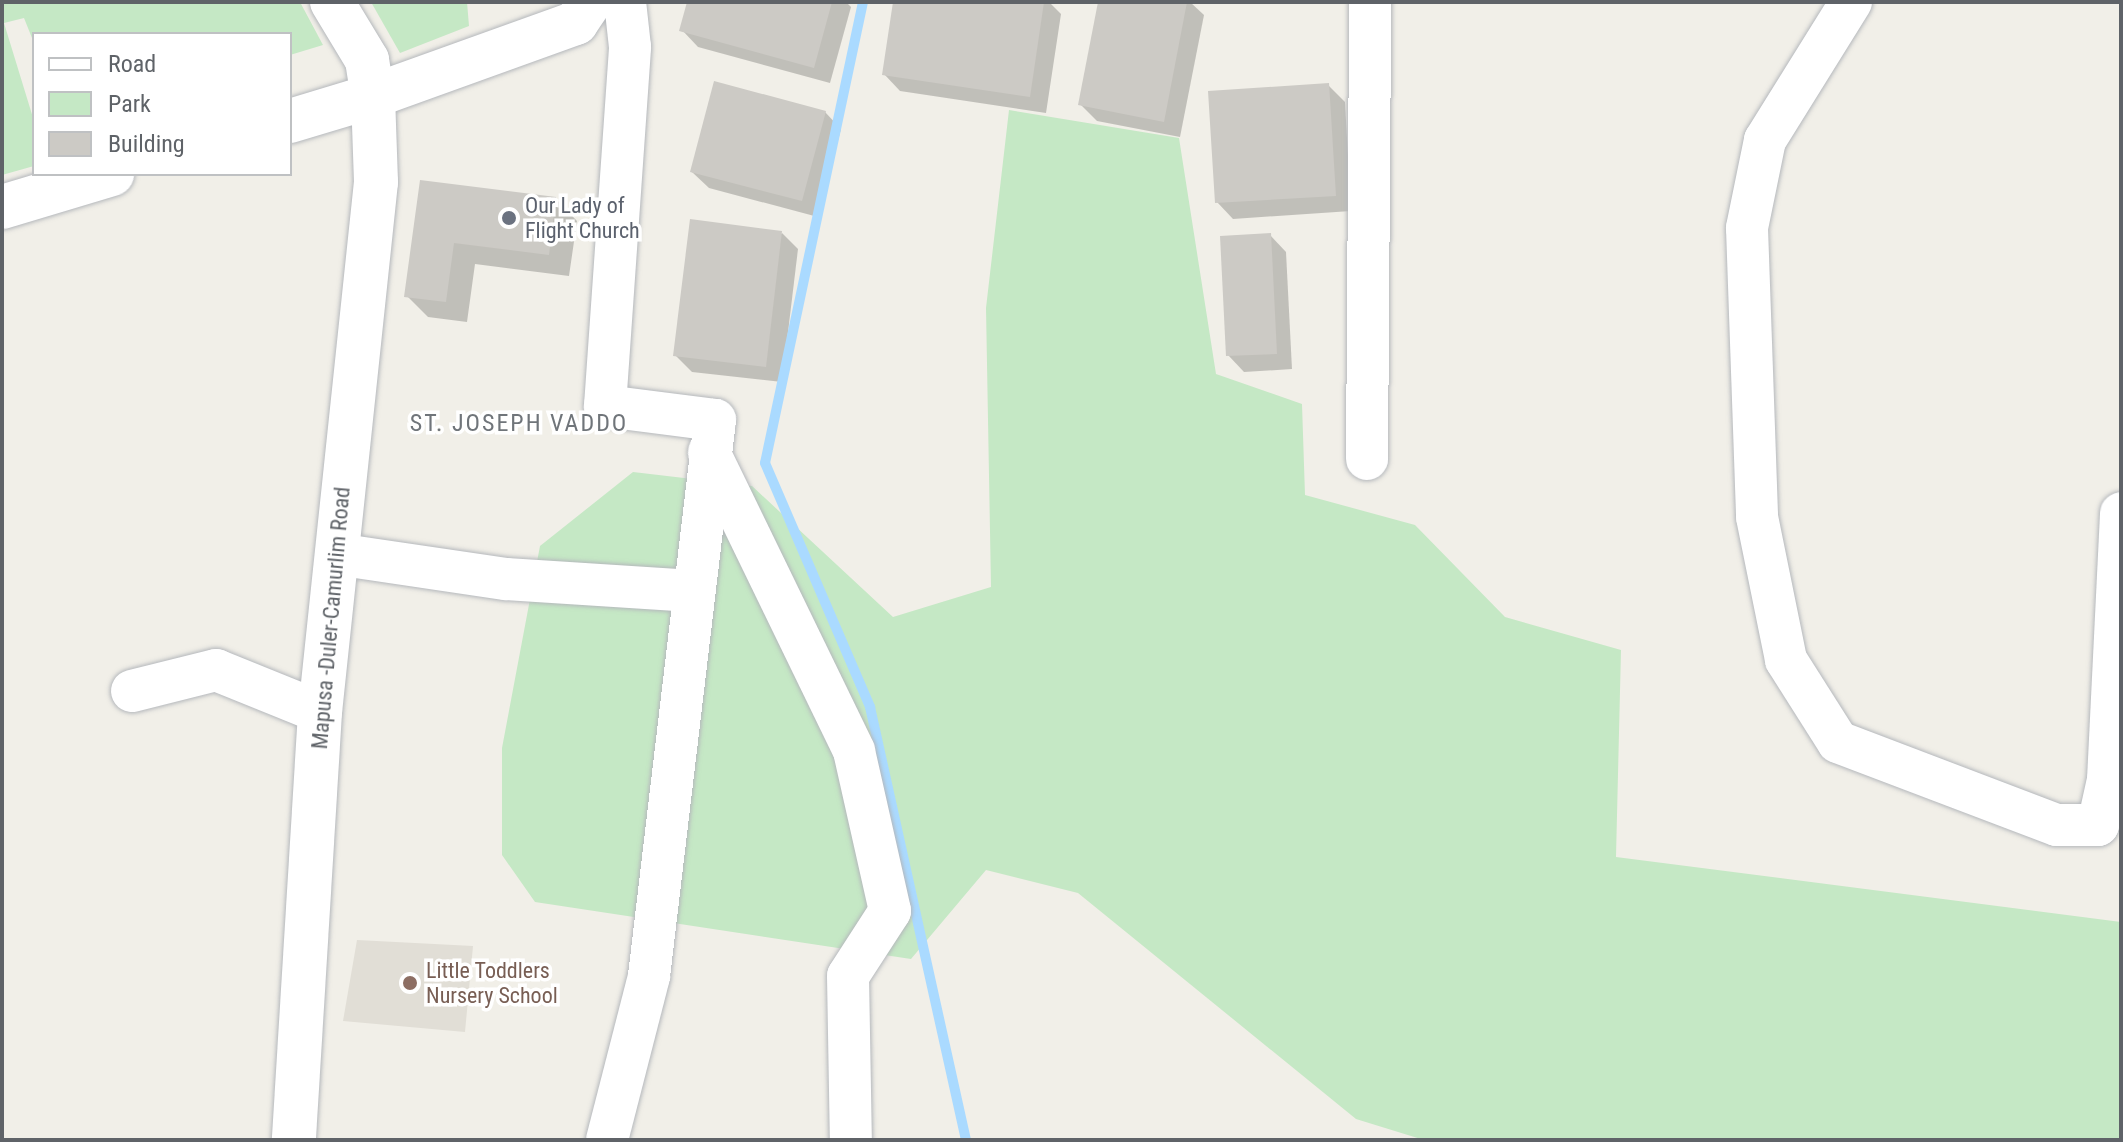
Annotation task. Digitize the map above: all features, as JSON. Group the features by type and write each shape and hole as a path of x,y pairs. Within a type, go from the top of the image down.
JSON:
{"main road":[{"name":"Mapusa -Duler-Camurlim Road","path":"304,1138 320,712 376,182 373,96 367,60 332,2"},
{"path":"292,120 373,96 576,23 590,2"},
{"path":"2,207 105,176"}],"street":[{"path":"607,1140 649,976 715,420 605,406 630,47 625,2"},
{"path":"1367,459 1370,2"},
{"path":"1851,2 1765,140 1747,228 1757,517 1786,660 1838,742 2057,825 2098,825 2108,780 2121,513"},
{"path":"709,452 854,751 890,911 848,976 851,1140"},
{"path":"336,554 506,579 693,591"},
{"path":"132,691 216,670 320,712"}],"shaded area":[{"name":"Little Toddlers Nursery School","path":"357,940 473,946 465,1032 343,1021"}],"green space":[{"path":"2,2 300,2 323,45 292,54 292,32 32,32 32,38 24,18 4,23 32,114 32,167 2,175"},
{"path":"371,2 467,2 469,26 400,53"},
{"path":"1009,110 1179,138 1216,374 1302,404 1305,495 1415,525 1505,617 1621,650 1616,857 2121,922 2121,1140 1424,1140 1356,1119 1078,893 986,870 911,959 535,902 502,855 502,748 540,546 633,472 752,486 893,617 991,587 986,308"}],"building":[{"path":"687,2 832,2 814,68 679,31"},
{"path":"893,2 1044,2 1030,97 882,75"},
{"path":"1098,2 1187,2 1164,122 1078,105"},
{"path":"714,81 826,111 802,201 690,172"},
{"path":"1329,83 1336,196 1215,203 1208,91"},
{"path":"420,180 556,197 549,255 454,243 446,302 404,297"},
{"path":"690,219 782,231 766,367 673,356"},
{"path":"1271,233 1277,354 1226,356 1220,236"}],"waterway":[{"path":"863,2 765,463 870,707 966,1140"}],"place":[{"name":"Our Lady of Flight Church","path":"509,218"},
{"name":"Little Toddlers Nursery School","path":"410,983"}],"district":[{"name":"ST. JOSEPH VADDO","path":"519,424"}]}
